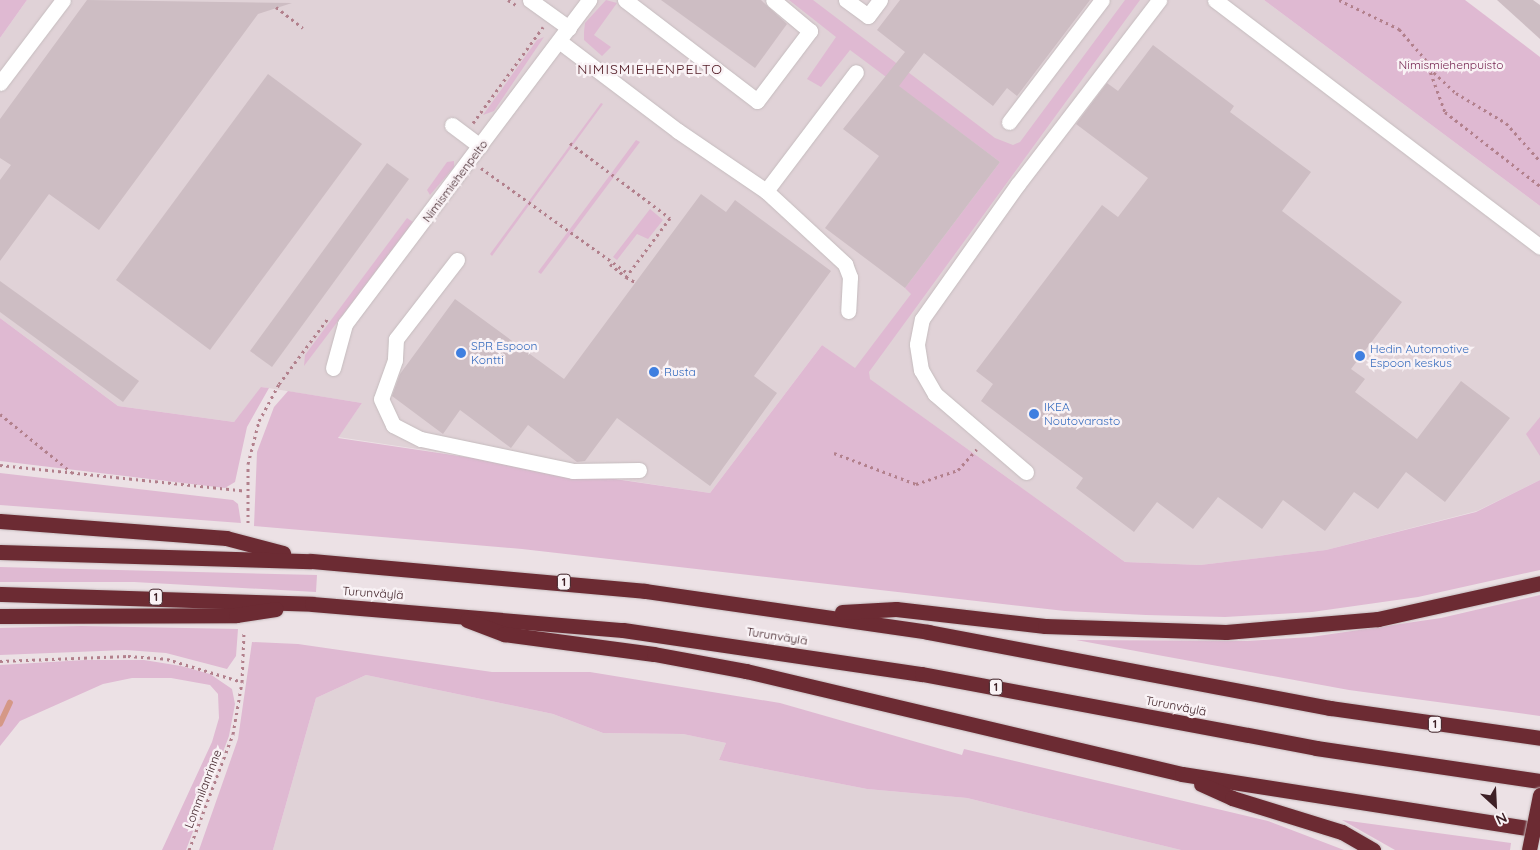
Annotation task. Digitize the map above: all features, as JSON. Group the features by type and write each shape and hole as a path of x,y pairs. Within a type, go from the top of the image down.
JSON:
{"highway":[{"path":"0,521 226,538 311,561"},
{"name":"1","path":"0,552 311,561 508,576 816,614 1330,708 1540,738"},
{"path":"816,614 896,609 1045,626 1226,632 1378,619 1540,584"},
{"name":"Turunväylä","path":"0,594 312,604 449,613 747,646 990,686 1316,748 1540,781"},
{"path":"0,616 236,615 312,604"},
{"path":"449,613 504,634 654,654 746,671 1182,774 1540,830"},
{"path":"1182,774 1232,798 1342,832 1373,850"},
{"path":"1529,850 1540,795"}],"street":[{"path":"0,83 63,0"},
{"path":"530,0 568,28"},
{"name":"Nimismiehenpelto","path":"333,368 345,324 424,234 470,160 589,0"},
{"path":"634,3 758,101 810,31 773,0"},
{"path":"846,0 868,16 880,0"},
{"path":"1009,122 1102,0"},
{"path":"1026,472 985,439 935,394 922,370 917,344 922,319 1018,184 1158,0"},
{"path":"1215,0 1540,247"},
{"path":"559,41 678,131 766,191 845,264 850,277 848,311"},
{"path":"766,191 856,72"},
{"path":"452,125 480,146"},
{"path":"457,260 396,339 395,360 381,399 393,425 421,439 573,471 639,470"}],"path":[{"path":"1339,0 1398,29 1412,42 1428,68 1444,112 1540,186"},
{"path":"276,7 303,28"},
{"path":"1428,68 1456,93 1506,123 1540,162"},
{"path":"570,143 670,218 627,275"},
{"path":"470,160 635,282"},
{"path":"248,523 246,491 252,443 279,384"},
{"path":"0,414 73,474"},
{"path":"834,453 916,484 958,470 985,439"},
{"path":"0,465 246,491"},
{"name":"Lommilanrinne","path":"189,850 234,734 242,682 244,633"},
{"path":"0,661 128,656 166,659 242,682"}],"shaded area":[{"path":"27,0 1264,0 1540,206 1540,480 1477,511 1326,550 1200,565 1125,562 822,345 710,493 338,437 362,403 262,387 234,422 118,406 0,318 0,38"},
{"path":"366,675 553,714 603,733 683,734 726,743 719,760 867,789 967,798 1181,850 273,850 316,698"}],"green space":[{"path":"0,0 27,0 0,38"},
{"path":"606,0 617,3 594,35 611,47 602,56 584,40 584,32 585,23"},
{"path":"789,0 813,0 995,138 1013,145 1020,142 1125,0 1140,0 869,372 870,379 1125,562 1200,565 1326,550 1476,512 1540,480 1540,570 1418,597 1312,612 1225,617 1146,615 1065,611 522,549 254,526 257,452 274,407 288,391 362,403 338,438 710,493 822,345 855,368 911,294 905,288 1000,162 850,50 821,87 807,79 836,37"},
{"name":"Nimismiehenpuisto","path":"1264,0 1465,0 1540,57 1540,206"},
{"path":"544,37 494,111 483,115 537,40"},
{"path":"601,103 603,104 492,256 490,254"},
{"path":"636,140 640,142 541,274 538,272"},
{"path":"454,161 454,167 430,195 427,190 447,162"},
{"path":"650,209 663,220 648,239 637,234 617,260 613,257"},
{"path":"407,218 413,222 304,366 305,355"},
{"path":"0,318 118,406 234,422 261,387 269,388 247,427 235,482 225,488 0,461"},
{"path":"1540,417 1540,456 1526,434"},
{"path":"0,473 233,500 238,504 241,523 0,505"},
{"path":"0,567 317,575 316,592 134,582 0,582"},
{"path":"1540,595 1540,716 1349,690 1076,640 1247,641 1311,637 1441,618"},
{"path":"81,626 238,629 236,656 227,669 166,653 126,650 0,655 0,628"},
{"path":"252,642 298,644 492,672 590,672 780,703 962,755 964,749 1268,821 1344,850 1181,850 967,798 867,789 719,760 726,743 683,734 603,733 553,714 366,675 316,698 273,850 199,850 238,739"},
{"path":"85,660 144,660 181,666 210,674 232,689 235,704 229,736 186,850 162,850 212,742 219,718 218,694 210,685 171,678 132,678 103,684 20,721 0,746 0,665"},
{"path":"1342,820 1511,843 1510,850 1395,850"}],"building":[{"path":"87,0 292,3 258,14 99,230 49,194 0,261 0,180 11,165 0,158 0,119"},
{"path":"661,0 761,0 787,24 755,68"},
{"path":"900,0 1090,0 1017,96 1007,88 993,106 924,53 899,86 1000,162 905,288 825,228 879,156 843,129 905,52 877,30"},
{"path":"1497,0 1533,0 1540,5 1540,39"},
{"path":"1153,45 1234,106 1230,112 1311,172 1282,211 1402,302 1351,369 1365,379 1355,392 1417,439 1461,381 1510,418 1445,502 1406,472 1378,509 1354,492 1325,531 1283,500 1262,529 1218,497 1193,529 1157,502 1134,532 1076,488 1083,478 981,401 993,384 976,371 1102,205 1118,217 1148,178 1076,124 1107,83 1118,91"},
{"path":"268,74 362,144 210,350 116,280"},
{"path":"387,163 409,179 272,367 250,351"},
{"path":"701,194 726,212 735,200 831,271 754,376 777,393 710,486 617,418 585,461 577,462 528,425 511,448 460,410 443,434 392,396 400,374 455,299 564,379"},
{"path":"0,281 139,381 123,402 0,312"}],"waterway":[{"path":"0,724 10,703"}],"place":[{"name":"SPR Espoon Kontti","path":"461,353"},
{"name":"Hedin Automotive Espoon keskus","path":"1360,356"},
{"name":"Rusta","path":"654,372"},
{"name":"IKEA Noutovarasto","path":"1034,414"}],"district":[{"name":"NIMISMIEHENPELTO","path":"650,69"}]}
